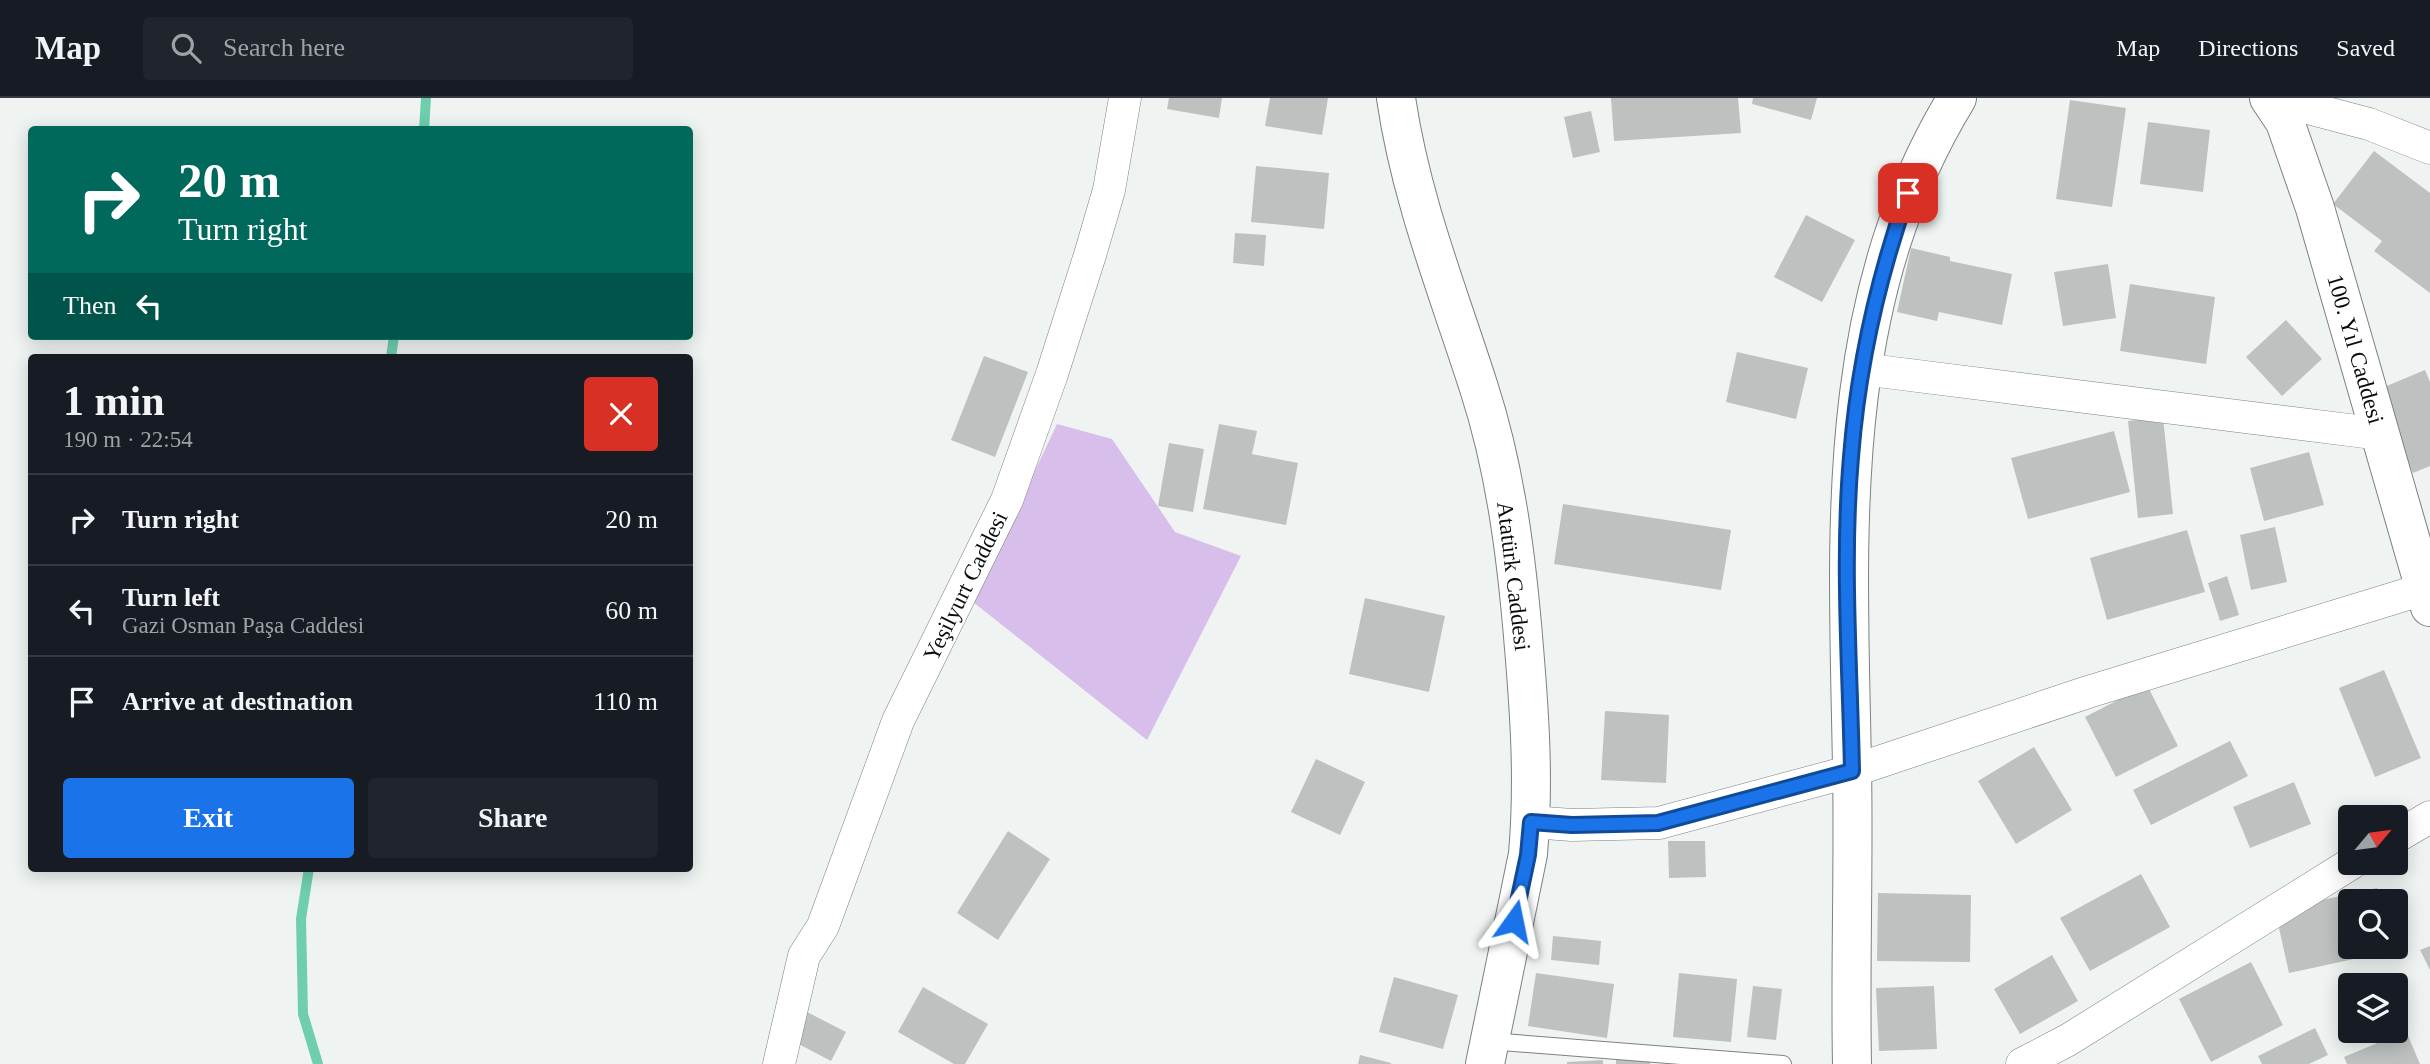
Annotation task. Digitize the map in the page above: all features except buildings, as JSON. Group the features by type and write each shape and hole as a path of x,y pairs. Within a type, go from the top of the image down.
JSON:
{"street":[{"name":"Yeşilyurt Caddesi","path":"779,1064 804,956 823,926 898,721 1007,500 1052,374 1109,190 1125,98"},
{"name":"Atatürk Caddesi","path":"1396,98 1401,134 1420,209 1449,305 1480,389 1509,518 1519,594 1533,783 1531,822 1528,855 1487,1052"},
{"path":"1852,1064 1852,771 1848,545 1850,460 1862,369 1890,245 1926,150 1957,98"},
{"path":"2269,98 2369,124 2430,148"},
{"name":"100. Yıl Caddesi","path":"2269,98 2285,122 2297,151 2427,598"},
{"path":"1862,369 2381,434"},
{"path":"1531,822 1572,825 1658,823 1852,771 2088,692 2427,598"},
{"path":"2408,830 2430,817"},
{"path":"2022,1064 2072,1052 2338,872"}],"lane":[{"path":"1487,1052 1783,1064"}],"shaded area":[{"path":"1057,424 1112,439 1175,532 1241,556 1147,740 973,602"}],"waterway":[{"path":"424,126 426,98"},
{"path":"391,354 393,340"},
{"path":"308,872 301,919 303,1014 318,1064"}],"route":[{"path":"1514,921 1528,855 1531,822 1572,825 1658,823 1852,771 1848,545 1850,460 1862,369 1875,302 1890,245 1908,193"}]}
